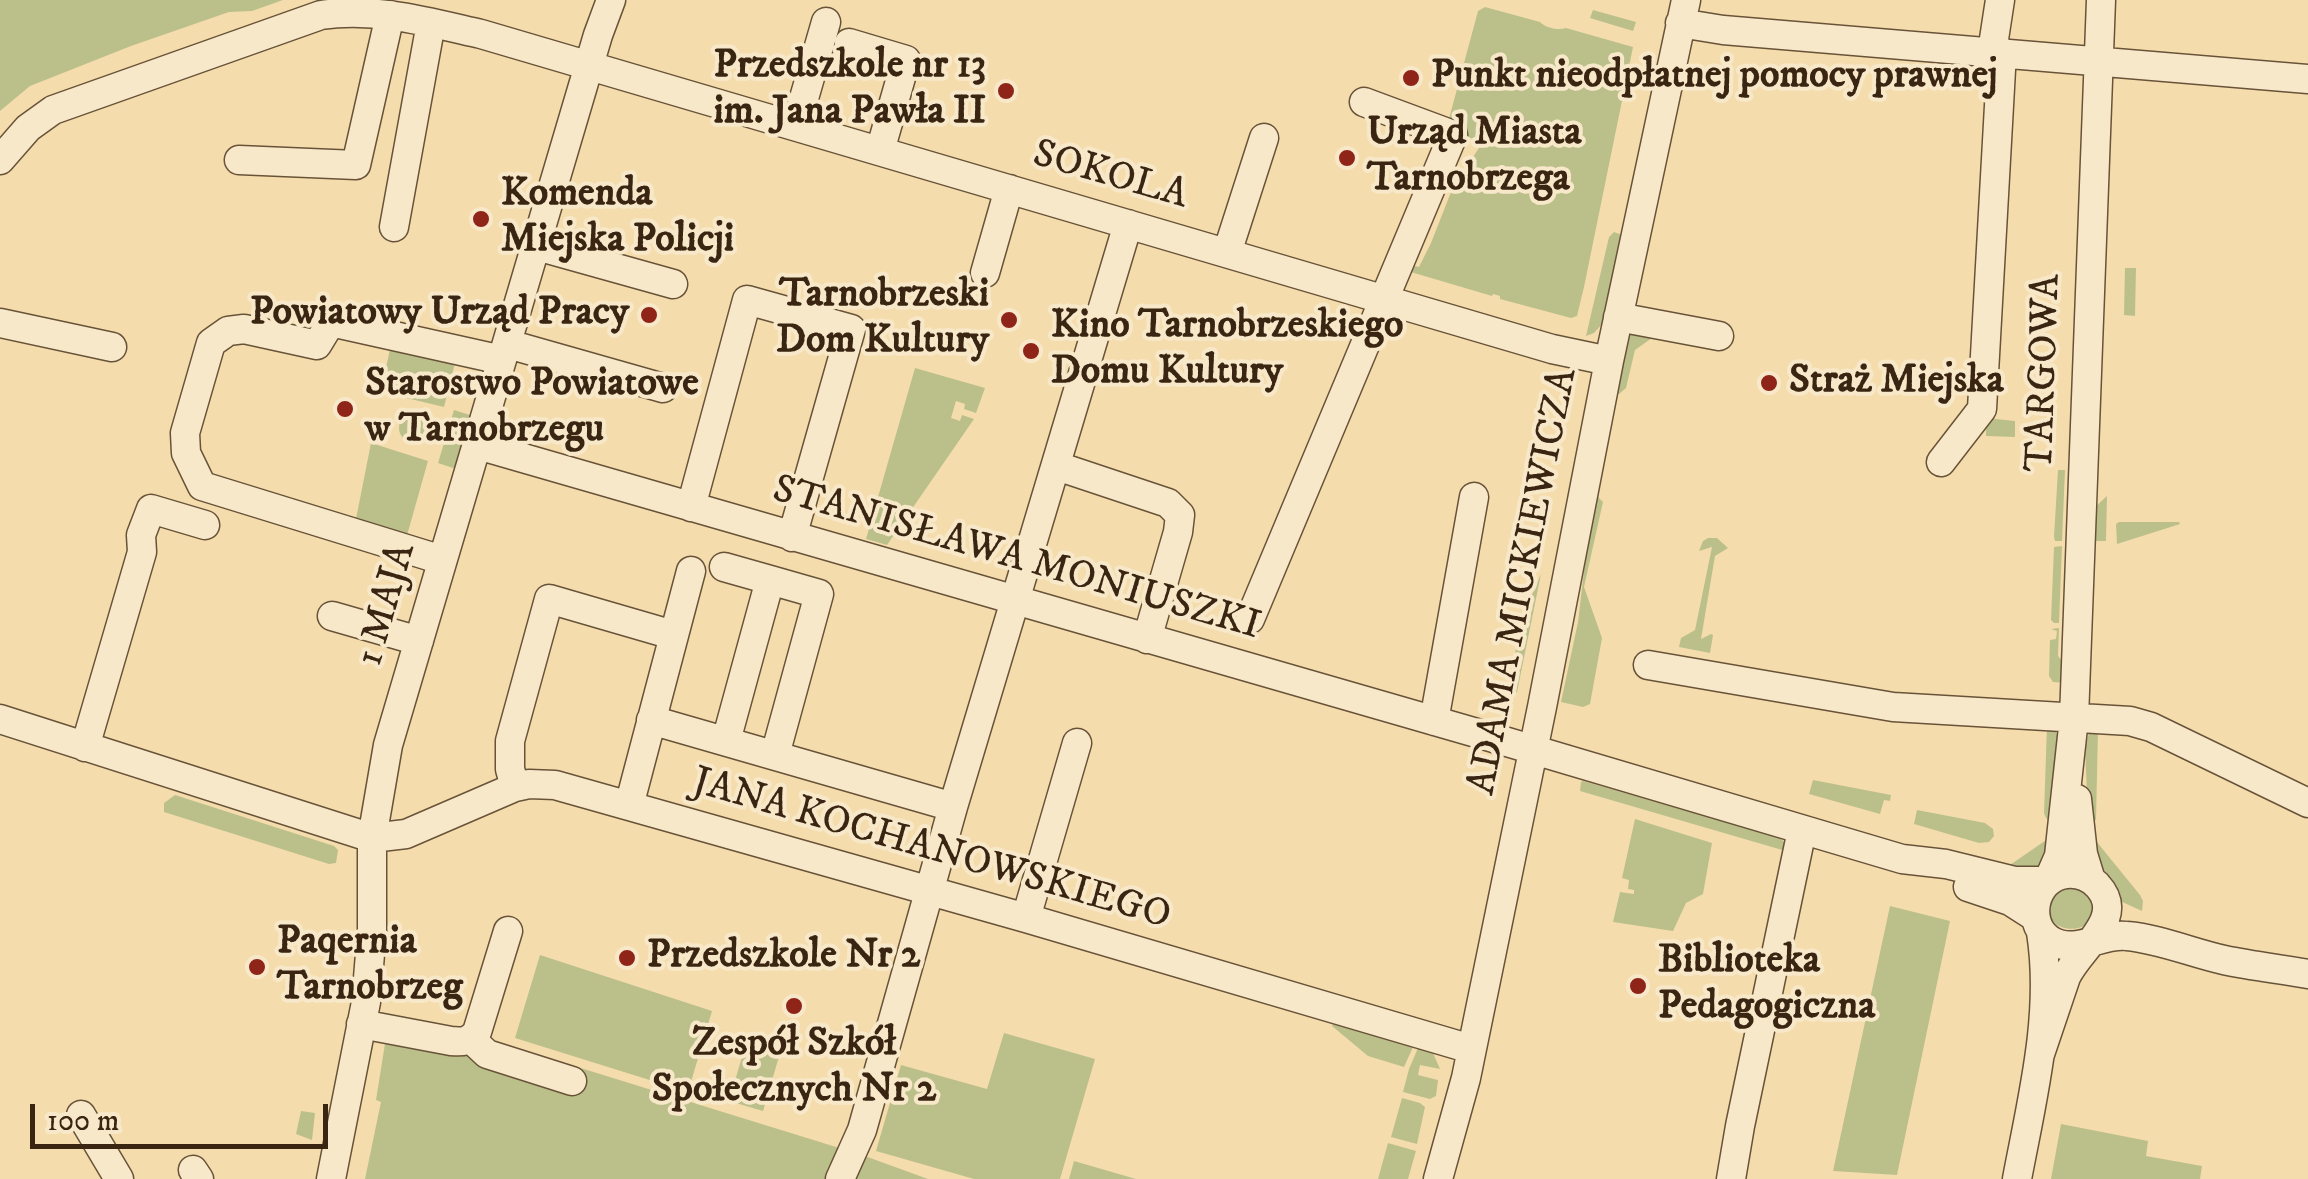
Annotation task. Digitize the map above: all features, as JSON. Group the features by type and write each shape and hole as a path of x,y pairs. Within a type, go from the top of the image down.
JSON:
{"street":[{"name":"1 MAJA","path":"331,1179 366,1002 372,930 372,838 388,745 598,34 612,0"},
{"path":"1941,462 1982,409 2000,0"},
{"name":"TARGOWA","path":"2048,881 2059,856 2074,718 2101,0"},
{"path":"1683,12 1742,31 2308,79"},
{"name":"ADAMA MICKIEWICZA","path":"1448,1173 1609,361 1683,12"},
{"name":"SOKOLA","path":"0,160 28,128 52,110 321,15 390,15 482,34 1552,349 1609,361"},
{"path":"239,160 356,165 390,15"},
{"path":"796,126 826,22"},
{"path":"394,227 431,23"},
{"path":"848,43 906,60 880,151"},
{"path":"1250,620 1453,136 1364,102"},
{"path":"1227,253 1264,138"},
{"path":"985,273 1010,189"},
{"path":"840,1179 862,1130 952,806 1128,224"},
{"path":"537,246 673,284"},
{"path":"690,507 748,300 851,328 792,536"},
{"path":"1618,317 1719,336"},
{"path":"442,560 202,486 186,453 185,433 211,343 228,332 244,329 317,346 332,322 505,352 663,388"},
{"path":"0,323 112,347"},
{"name":"STANISŁAWA MONIUSZKI","path":"478,445 1902,859"},
{"path":"1056,466 1168,503 1180,514 1147,639"},
{"path":"1434,721 1474,497"},
{"path":"85,747 142,552 141,535 152,509 205,525"},
{"path":"724,567 819,594 775,755"},
{"path":"629,806 691,571"},
{"path":"726,741 770,580"},
{"path":"514,787 510,741 550,599 672,635"},
{"path":"332,616 419,641"},
{"path":"1648,664 1893,707 2130,721 2151,727 2308,803"},
{"path":"0,719 372,838"},
{"path":"651,720 952,806"},
{"path":"1026,918 1077,742"},
{"name":"TARGOWA","path":"2070,748 2083,854 2098,890"},
{"name":"JANA KOCHANOWSKIEGO","path":"372,838 406,834 514,787 555,785 1472,1050"},
{"path":"1732,1179 1802,830"},
{"path":"1902,859 1946,864 2015,881 2048,881 2080,874 2126,915 2308,957"},
{"path":"1902,859 2010,901 2061,945 2074,946 2116,934 2142,937 2224,960 2308,974"},
{"path":"2017,1179 2040,1054 2046,964 2036,899 2048,881"},
{"path":"2040,1054 2070,967 2106,920 2098,890"},
{"path":"362,1024 451,1041 471,1040 508,931"},
{"path":"471,1040 487,1054 572,1080"},
{"path":"81,1115 119,1179"}],"green space":[{"path":"0,0 283,0 252,11 229,12 131,46 30,86 0,111"},
{"path":"1485,7 1551,28 1566,28 1633,47 1584,287 1577,316 1571,318 1404,270 1407,264 1419,267 1453,187 1483,142 1446,130 1478,11"},
{"path":"1593,10 1636,22 1633,31 1590,18"},
{"path":"1614,232 1622,235 1603,323 1586,336 1609,237"},
{"path":"2125,268 2136,268 2135,316 2124,315"},
{"path":"1655,332 1635,350 1626,388 1615,394 1626,338 1632,333"},
{"path":"390,349 455,363 444,407 381,392"},
{"path":"915,368 985,388 976,413 956,401 951,418 960,421 962,415 974,419 887,545 866,539"},
{"path":"454,410 473,416 459,465 453,468 438,463"},
{"path":"413,414 423,418 427,428 423,438 413,442 403,438 399,428 403,418"},
{"path":"1986,418 2015,421 2015,437 1986,436"},
{"path":"371,443 428,461 406,539 355,524"},
{"path":"2058,470 2065,470 2062,541 2055,541 2054,537"},
{"path":"2107,496 2106,541 2096,541 2092,538 2094,508"},
{"path":"1598,497 1603,502 1584,587 1602,638 1590,704 1583,707 1561,702 1578,622 1592,503"},
{"path":"2119,522 2179,522 2180,524 2117,544"},
{"path":"1708,538 1717,538 1728,548 1715,556 1701,639 1713,635 1710,653 1679,647 1681,638 1695,630 1712,547 1699,551"},
{"path":"2062,546 2059,623 2054,623 2054,547"},
{"path":"1541,574 1515,693 1508,687 1523,615"},
{"path":"2059,628 2058,656 2066,666 2066,683 2053,682 2049,676 2050,640 2056,639 2057,631 2051,629"},
{"path":"2047,726 2059,737 2050,821 2044,813"},
{"path":"2098,729 2096,820 2088,822 2085,745 2089,734"},
{"path":"1813,780 1891,795 1890,801 1884,800 1880,814 1809,794"},
{"path":"1583,781 1780,838 1789,852 1580,791"},
{"path":"175,795 334,846 338,850 336,863 164,812 164,803"},
{"path":"1917,810 1985,823 1993,829 1994,836 1989,842 1979,843 1914,824"},
{"path":"1635,819 1712,843 1703,894 1686,903 1673,931 1613,922 1620,892 1634,894 1634,890 1628,889 1629,880 1622,878"},
{"path":"2052,836 2040,868 2007,867"},
{"path":"2092,836 2140,895 2142,911 2120,901 2094,867"},
{"path":"2058,886 2086,889 2093,906 2084,926 2070,929 2049,919 2047,897"},
{"path":"1890,906 1950,921 1897,1175 1833,1171"},
{"path":"540,955 712,1011 688,1092 515,1038"},
{"path":"1333,1024 1413,1047 1404,1067 1368,1056"},
{"path":"388,1025 490,1040 928,1179 365,1179 381,1102 376,1100"},
{"path":"749,1033 783,1043 763,1111 729,1101"},
{"path":"1004,1033 1095,1059 1060,1179 974,1179 876,1151 901,1065 987,1089"},
{"path":"1418,1048 1433,1053 1440,1069 1420,1065 1418,1075 1438,1080 1436,1096 1430,1099 1403,1092"},
{"path":"1402,1098 1425,1107 1417,1144 1391,1137"},
{"path":"301,1111 315,1113 312,1140 296,1134"},
{"path":"2061,1124 2148,1141 2146,1156 2202,1166 2200,1179 2051,1179"},
{"path":"1388,1143 1416,1151 1408,1179 1378,1179"},
{"path":"1074,1161 1136,1179 1069,1179"}],"place":[{"name":"Punkt nieodpłatnej pomocy prawnej","path":"1411,78"},
{"name":"Przedszkole nr 13 im. Jana Pawła II","path":"1006,91"},
{"name":"Urząd Miasta Tarnobrzega","path":"1347,158"},
{"name":"Komenda Miejska Policji","path":"481,219"},
{"name":"Powiatowy Urząd Pracy","path":"649,315"},
{"name":"Tarnobrzeski Dom Kultury","path":"1009,320"},
{"name":"Kino Tarnobrzeskiego Domu Kultury","path":"1031,351"},
{"name":"Straż Miejska","path":"1769,383"},
{"name":"Starostwo Powiatowe w Tarnobrzegu","path":"345,409"},
{"name":"Przedszkole Nr 2","path":"627,958"},
{"name":"Paqernia Tarnobrzeg","path":"257,967"},
{"name":"Biblioteka Pedagogiczna","path":"1638,986"},
{"name":"Zespół Szkół Społecznych Nr 2","path":"794,1006"}]}
